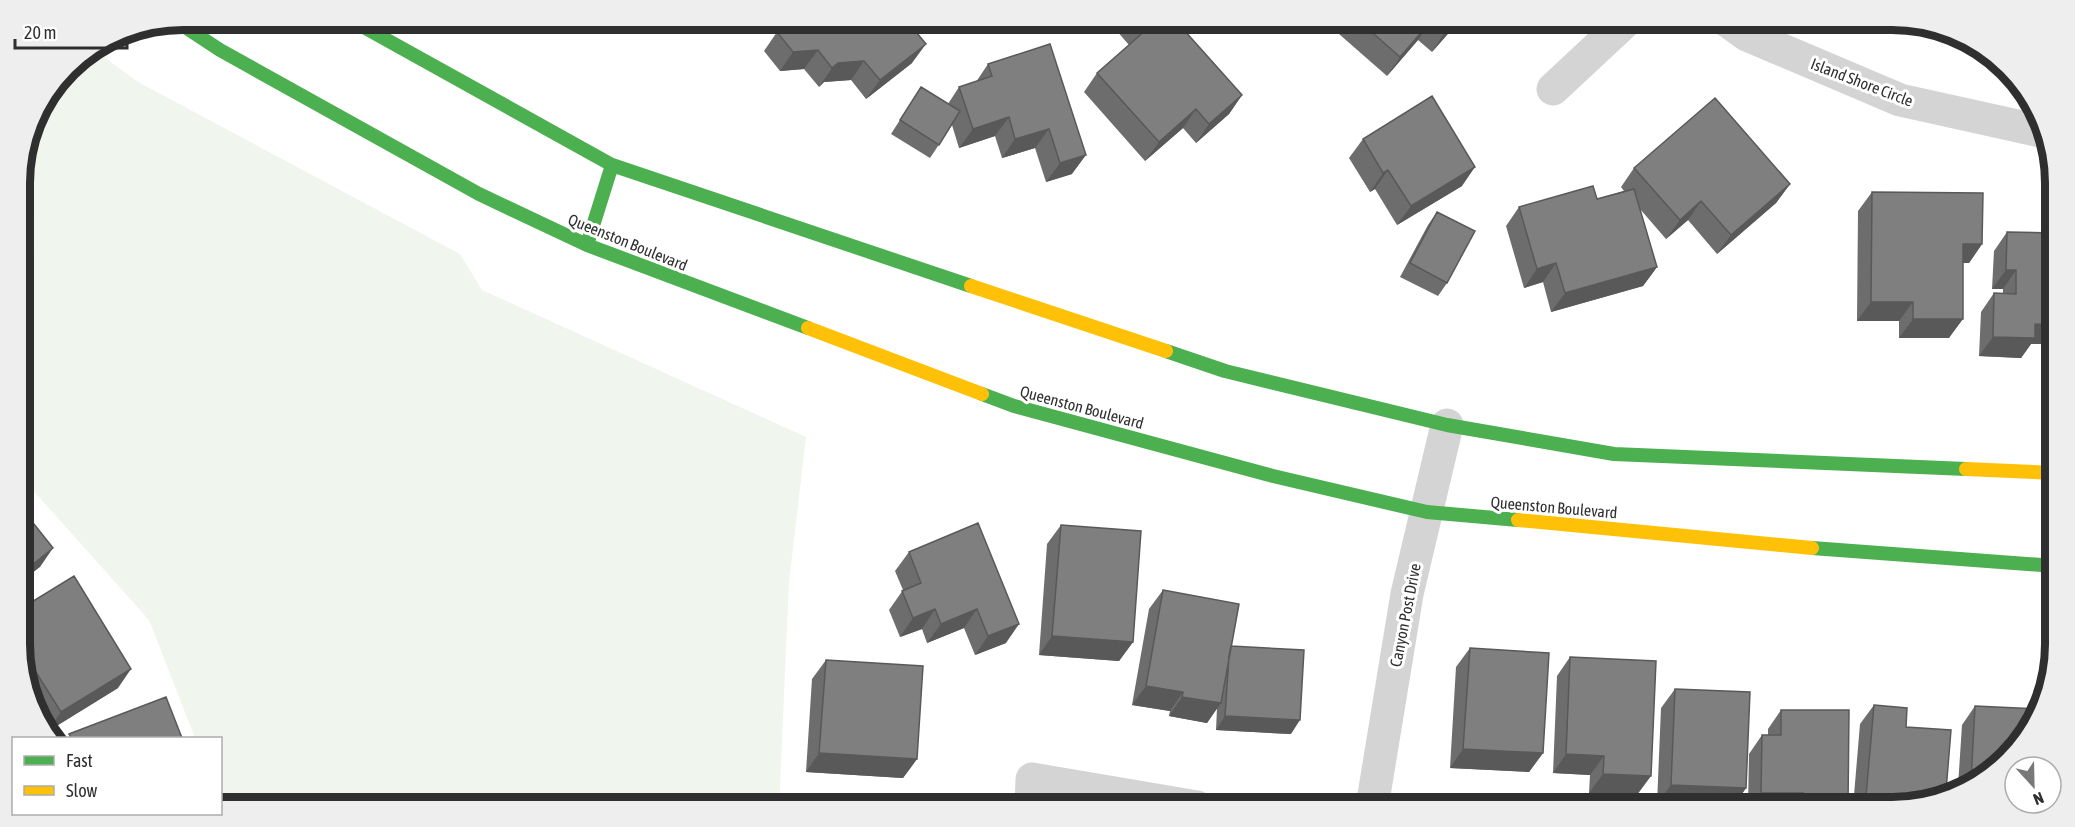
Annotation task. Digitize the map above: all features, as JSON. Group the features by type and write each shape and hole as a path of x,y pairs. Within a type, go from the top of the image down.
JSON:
{"main road":[{"name":"Queenston Boulevard","path":"190,30 220,50 479,195 586,245 1014,406 1272,476 1427,512 1890,555 2045,565"},
{"path":"369,30 612,165 1225,371 1447,425 1614,454 2045,473"},
{"path":"586,245 612,165"}],"street":[{"path":"1553,90 1616,30"},
{"name":"Island Shore Circle","path":"1740,30 1900,100 2035,130"},
{"name":"Canyon Post Drive","path":"1374,797 1407,594 1447,425"},
{"path":"1031,797 1032,779 1138,797"}],"shaded area":[{"path":"101,55 138,82 460,254 482,290 806,437 789,582 779,797 222,797 222,737 195,737 149,620 30,487 30,173 33,153 42,125 56,98 75,75"}],"building":[{"path":"780,30 914,30 926,44 880,80 864,61 838,63 832,68 818,50 793,52 777,32"},
{"path":"1146,30 1184,30 1242,95 1209,124 1196,109 1159,142 1097,73"},
{"path":"1369,30 1423,30 1400,57"},
{"path":"1050,44 1086,155 1060,163 1049,129 1015,139 1009,117 973,129 959,87 992,76 988,64"},
{"path":"921,87 960,111 939,145 900,120"},
{"path":"1432,96 1475,167 1411,206 1388,170 1383,173 1363,139"},
{"path":"1715,98 1790,184 1731,235 1701,201 1680,220 1634,168"},
{"path":"1593,186 1597,199 1634,189 1657,267 1565,293 1556,263 1537,269 1519,207"},
{"path":"1872,192 1983,193 1982,244 1963,244 1963,319 1913,319 1913,302 1871,302"},
{"path":"1437,212 1475,231 1447,283 1410,263"},
{"path":"2007,232 2045,233 2045,324 2035,324 2035,338 1993,337 1994,293 2016,294 2016,270 2006,270"},
{"path":"30,519 53,548 30,567"},
{"path":"978,523 1019,624 988,636 977,609 941,624 935,609 913,618 902,591 921,583 909,552"},
{"path":"1061,525 1141,531 1133,642 1052,636"},
{"path":"74,576 131,669 61,712 31,664 30,603"},
{"path":"1163,590 1239,604 1221,703 1182,697 1183,692 1146,686"},
{"path":"1231,646 1304,650 1300,720 1225,716"},
{"path":"1470,648 1549,653 1543,753 1463,749"},
{"path":"1570,657 1656,661 1651,776 1603,774 1604,756 1566,754"},
{"path":"826,660 923,666 917,759 819,753"},
{"path":"1675,689 1750,692 1746,788 1671,785"},
{"path":"166,697 182,737 70,737 69,734"},
{"path":"1874,705 1907,708 1906,727 1951,730 1946,787 1902,797 1866,797"},
{"path":"1975,706 2030,709 2007,745 1971,774"},
{"path":"1781,710 1849,710 1848,797 1803,797 1803,793 1761,793 1762,735 1781,735"}],"traffic: fast":[{"path":"190,30 220,50 479,194 587,245 808,328"},
{"path":"369,30 612,165 971,286"},
{"path":"587,245 612,165"},
{"path":"1166,351 1225,371 1447,425 1614,454 1966,469"},
{"path":"982,394 1014,406 1273,476 1427,512 1518,520"},
{"path":"1812,548 2045,565"}],"traffic: slow":[{"path":"971,286 1166,351"},
{"path":"808,328 982,394"},
{"path":"1966,469 2045,473"},
{"path":"1518,520 1812,548"}]}
